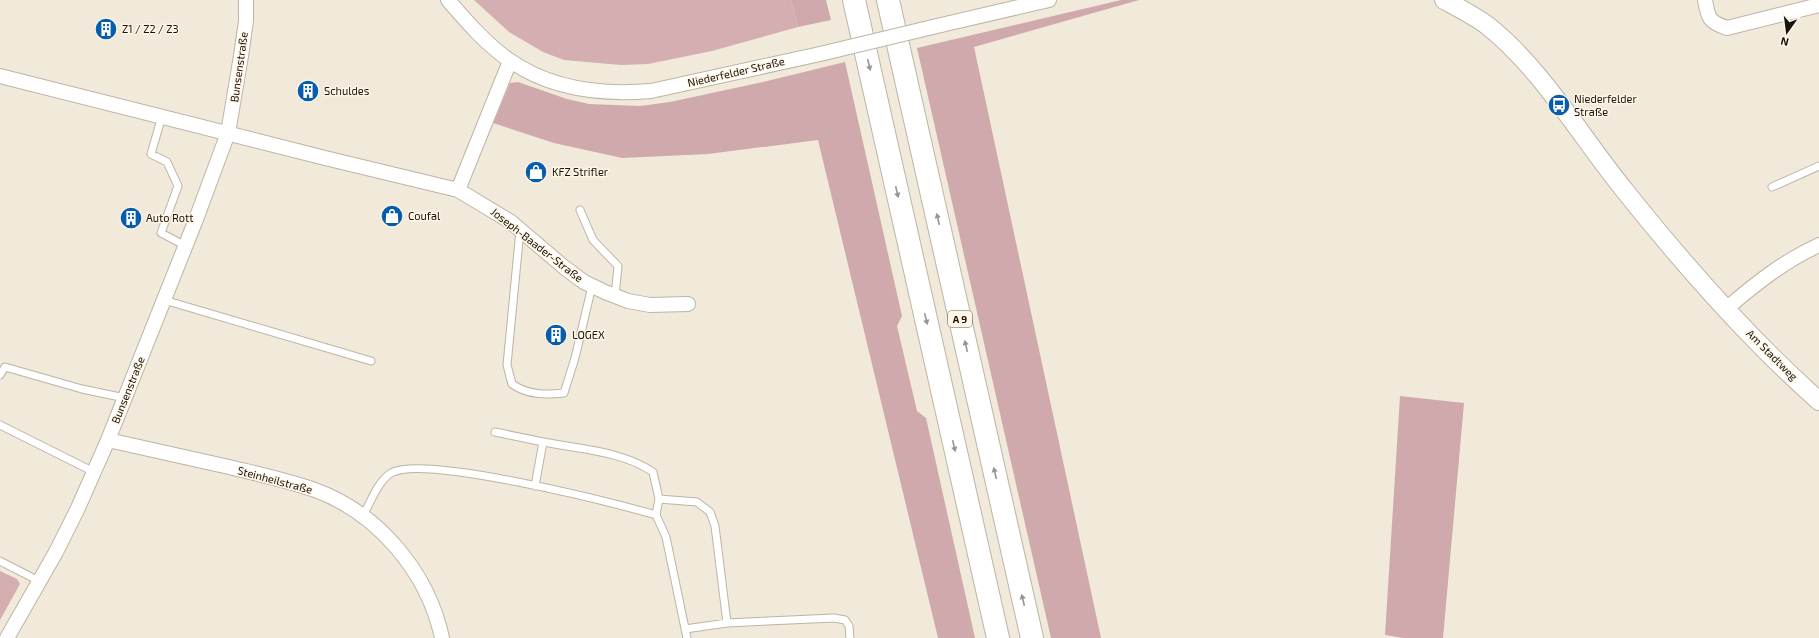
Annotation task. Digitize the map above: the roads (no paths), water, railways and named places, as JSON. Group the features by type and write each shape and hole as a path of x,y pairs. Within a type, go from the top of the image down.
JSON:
{"highway":[{"path":"854,0 998,638"},
{"name":"A 9","path":"888,0 1032,638"}],"street":[{"name":"Bunsenstraße","path":"6,638 39,581 78,508 108,440 186,246 228,133 246,21 246,0"},
{"name":"Niederfelder Straße","path":"448,0 471,26 510,61 539,76 560,83 603,92 626,93 651,91 820,54 1049,0"},
{"path":"1444,0 1462,9 1487,25 1524,60 1630,198 1678,256 1726,309 1745,291 1794,258 1819,245"},
{"path":"1705,0 1708,16 1715,24 1726,28 1819,4"},
{"path":"458,190 510,61"},
{"path":"0,76 228,133"},
{"name":"Joseph-Baader-Straße","path":"228,133 458,190 488,207 520,230 565,268 592,286 628,301 650,305 688,304"},
{"name":"Am Stadtweg","path":"1726,309 1819,401"},
{"name":"Steinheilstraße","path":"108,440 285,480 316,490 340,502 363,516 388,536 406,560 422,586 439,622 442,638"}],"lane":[{"path":"162,116 151,154 167,162 178,186 162,233 186,246"},
{"path":"1772,187 1819,166"},
{"path":"580,210 593,240 618,266 615,296"},
{"path":"520,230 507,364 512,384 520,390 541,394 564,393 575,358 592,286"},
{"path":"164,300 371,361"},
{"path":"0,375 4,367 82,389 125,398"},
{"path":"0,425 94,472"},
{"path":"495,432 612,455 640,463 653,472 659,499 656,515 666,537 687,638"},
{"path":"535,486 543,442"},
{"path":"363,516 378,488 391,473 411,468 480,475 602,500 656,515"},
{"path":"659,499 697,502 710,512 715,526 727,622"},
{"path":"0,561 39,581"},
{"path":"685,629 727,622 834,618 845,620 849,626 850,638"}],"place":[{"name":"Z1 / Z2 / Z3","path":"106,29"},
{"name":"Schuldes","path":"308,91"},
{"name":"Niederfelder Straße","path":"1559,105"},
{"name":"KFZ Strifler","path":"536,172"},
{"name":"Coufal","path":"392,216"},
{"name":"Auto Rott","path":"131,218"},
{"name":"LOGEX","path":"556,335"}]}
